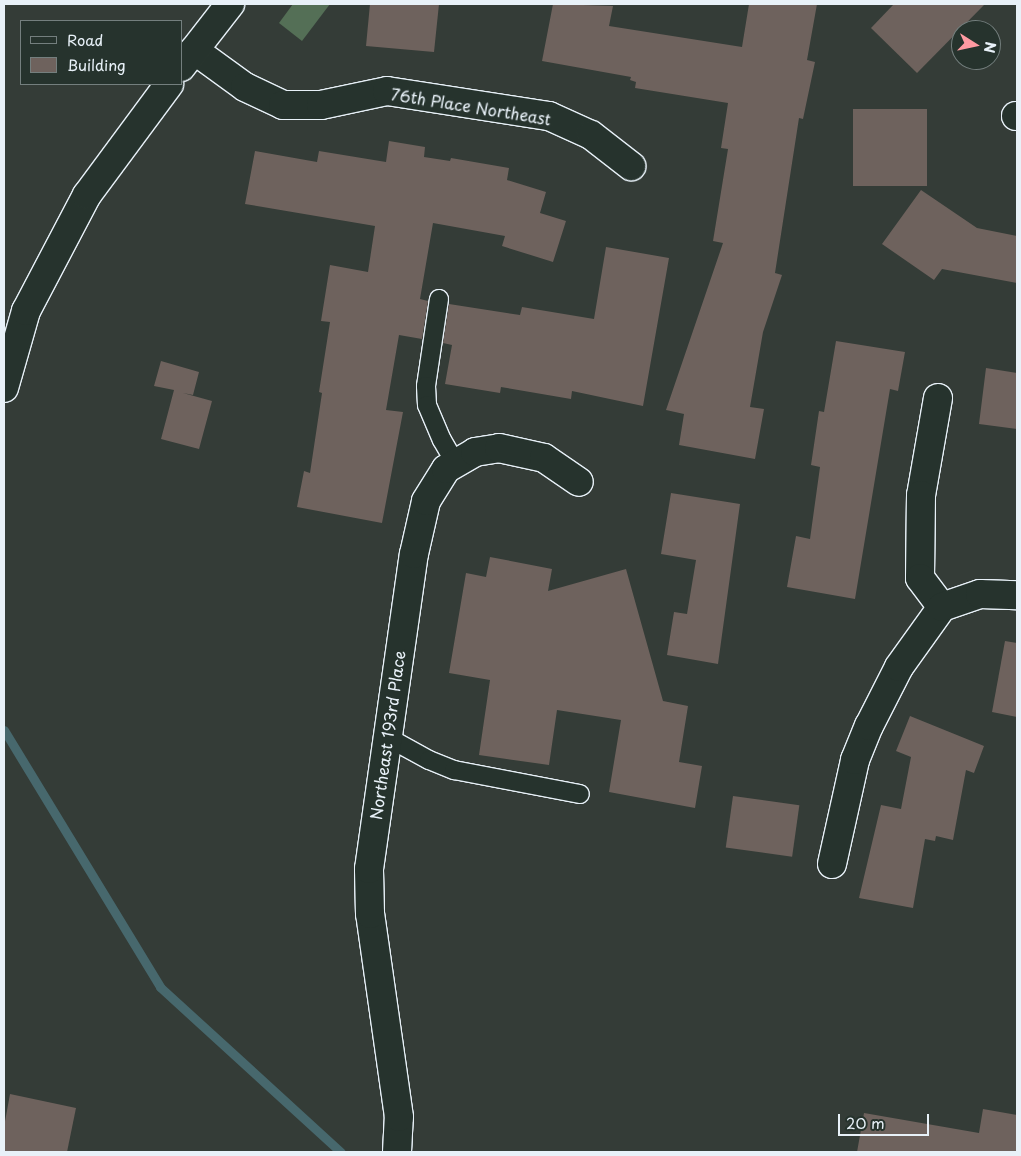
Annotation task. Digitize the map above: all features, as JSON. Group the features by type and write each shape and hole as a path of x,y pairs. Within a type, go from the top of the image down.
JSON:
{"street":[{"path":"188,59 230,4"},
{"name":"76th Place Northeast","path":"188,59 283,106 321,105 387,91 549,116 591,135 631,166"},
{"path":"4,388 26,311 87,195 168,85"},
{"path":"938,398 921,495 920,578 942,606"},
{"name":"Northeast 193rd Place","path":"397,1152 398,1117 370,914 369,869 414,554 426,501 446,469 476,452 500,448 544,458 579,482"},
{"path":"832,864 855,760 869,726 899,667 942,606 980,594 1017,595"}],"lane":[{"path":"439,299 426,386 427,405 438,434 456,464"},
{"path":"387,737 429,760 454,770 580,794"}],"green space":[{"path":"293,4 330,4 302,41 279,23"}],"building":[{"path":"370,4 439,4 434,52 366,46"},
{"path":"553,4 613,6 609,26 742,47 749,4 817,4 807,60 815,62 803,119 799,118 775,273 782,275 763,332 750,407 764,409 755,459 679,445 684,414 666,410 723,243 713,241 728,149 721,148 728,103 635,88 636,82 630,80 631,77 542,61"},
{"path":"894,4 985,4 969,20 951,20 951,38 917,73 871,28"},
{"path":"853,109 927,109 927,186 853,186"},
{"path":"389,141 425,147 424,157 450,161 451,158 509,168 507,180 546,192 540,213 566,221 553,262 502,246 505,236 433,223 420,299 428,301 422,339 399,335 386,410 403,412 382,523 297,507 304,471 310,473 322,393 319,392 330,322 321,321 330,265 368,272 375,226 245,204 255,151 317,162 319,151 386,162"},
{"path":"921,190 977,228 1017,236 1017,283 942,269 934,280 882,244"},
{"path":"606,247 669,258 643,406 572,391 571,399 501,387 500,393 445,384 452,345 443,343 449,304 520,315 522,307 594,319"},
{"path":"836,341 905,352 898,391 890,389 855,599 787,587 796,536 810,539 820,467 811,465 819,411 824,412"},
{"path":"161,361 199,372 193,395 183,393 212,401 199,449 161,439 174,390 154,386"},
{"path":"986,368 1017,373 1017,429 979,424"},
{"path":"671,493 740,504 718,664 667,655 674,612 687,614 696,560 661,554"},
{"path":"490,557 552,569 548,591 626,569 663,701 688,706 679,762 702,766 695,808 609,792 621,720 557,710 549,765 479,755 490,680 449,673 466,573 486,577"},
{"path":"1005,641 1017,643 1017,717 992,712"},
{"path":"910,716 984,746 974,773 966,770 953,840 936,836 935,841 925,839 913,908 859,898 881,805 901,809 911,757 896,751"},
{"path":"733,796 799,805 792,857 726,847"},
{"path":"10,1094 76,1108 67,1152 4,1152 4,1127"},
{"path":"983,1109 1017,1115 1017,1152 857,1152 864,1113 979,1133"}],"waterway":[{"path":"4,730 160,987 341,1152"}]}
